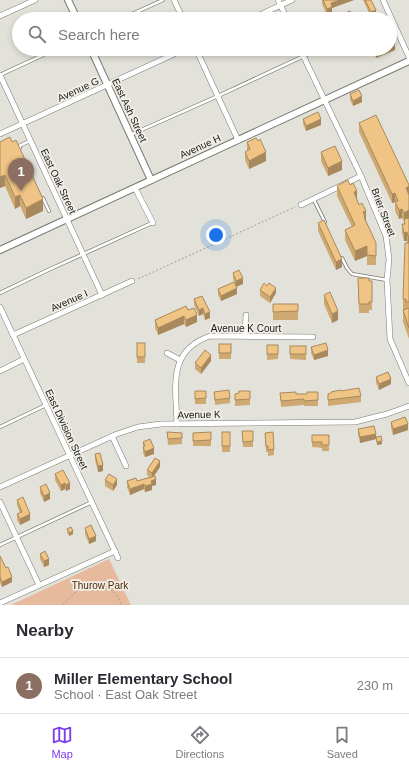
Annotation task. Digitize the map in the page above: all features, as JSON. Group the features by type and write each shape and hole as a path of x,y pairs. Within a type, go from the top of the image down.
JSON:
{"street":[{"path":"0,16 35,0"},
{"path":"68,0 74,12"},
{"path":"174,0 180,12"},
{"path":"263,12 279,3 292,0"},
{"path":"383,0 388,12"},
{"path":"279,3 284,12"},
{"path":"397,31 409,57"},
{"name":"East Ash Street","path":"94,56 151,180"},
{"name":"Avenue G","path":"0,134 170,56"},
{"path":"199,56 238,140"},
{"name":"Brier Street","path":"304,56 361,176 386,236 389,259 387,280 390,339 409,383"},
{"name":"Avenue H","path":"0,250 409,61"},
{"name":"East Oak Street","path":"0,75 102,295"},
{"path":"301,205 361,176"},
{"path":"135,188 153,223"},
{"name":"Avenue I","path":"13,335 132,281"},
{"name":"East Division Street","path":"0,310 118,558"},
{"path":"246,314 246,336"},
{"name":"Avenue K Court","path":"177,424 177,367 185,351 201,339 210,336 313,337"},
{"path":"167,353 180,360"},
{"path":"0,370 24,359"},
{"name":"Avenue K","path":"0,487 112,436 138,427 161,424 355,422 388,414 409,406"},
{"path":"112,436 126,466"},
{"path":"0,502 38,585"},
{"path":"0,603 115,551"}],"lane":[{"path":"136,12 162,0"},
{"path":"0,75 41,56"},
{"path":"130,135 304,56"},
{"path":"22,152 19,146 30,140"},
{"path":"40,192 49,211"},
{"path":"314,199 327,227"},
{"path":"0,293 153,223"},
{"path":"340,254 347,268 352,274 387,280"},
{"path":"0,427 46,405"},
{"path":"0,545 92,502"}],"path":[{"path":"132,281 301,205"},
{"path":"63,605 80,589 87,586 97,585 106,587 114,592 121,605"}],"green space":[{"name":"Thurow Park","path":"109,559 131,605 11,605"}],"building":[{"path":"323,0 340,0 331,3 332,7 327,9"},
{"path":"365,0 371,0 376,10 371,12"},
{"path":"359,90 362,96 353,101 350,94"},
{"path":"318,112 321,119 306,126 303,119"},
{"path":"376,115 409,185 406,188 409,195 409,210 404,213 402,209 399,210 395,202 398,201 395,193 392,194 359,123"},
{"path":"10,137 12,142 16,140 43,199 26,208 20,195 15,197 5,175 0,177 0,142"},
{"path":"256,138 258,141 260,139 266,152 249,161 245,152 250,149 247,142"},
{"path":"335,146 342,161 328,168 321,152"},
{"path":"348,180 350,185 353,183 357,191 354,192 359,205 362,203 366,211 363,212 364,217 376,243 376,256 367,255 367,246 355,251 345,230 355,225 337,186"},
{"path":"409,218 408,236 407,232 404,233 402,224 405,224 404,219"},
{"path":"324,220 342,259 336,262 318,223"},
{"path":"405,243 409,243 409,302 406,302 406,299 403,299"},
{"path":"239,270 243,278 236,281 233,273"},
{"path":"358,278 369,278 369,281 372,281 372,302 369,302 369,304 359,304"},
{"path":"234,282 237,288 221,296 218,289"},
{"path":"264,283 267,286 269,283 276,288 270,297 260,290"},
{"path":"330,292 338,311 332,314 324,295"},
{"path":"202,296 210,312 205,314 203,308 199,310 194,299"},
{"path":"273,304 298,304 298,311 273,312"},
{"path":"186,306 188,310 194,308 197,315 186,320 184,316 158,328 155,320"},
{"path":"409,308 409,328 403,310"},
{"path":"137,343 145,343 145,357 137,357"},
{"path":"326,343 328,350 314,355 311,347"},
{"path":"219,344 231,344 231,353 219,353"},
{"path":"267,345 278,345 278,354 267,354"},
{"path":"290,346 306,346 306,354 290,354"},
{"path":"205,350 211,355 201,368 195,363"},
{"path":"388,372 391,379 379,384 376,377"},
{"path":"359,388 361,396 328,400 328,394 331,392"},
{"path":"229,390 230,398 215,400 214,392"},
{"path":"195,391 206,391 206,398 195,399"},
{"path":"239,391 250,391 250,399 235,400 235,394 239,393"},
{"path":"296,392 296,394 307,394 307,392 318,392 318,400 304,401 304,399 281,401 280,393"},
{"path":"405,417 408,424 393,429 391,422"},
{"path":"374,426 376,434 360,437 358,429"},
{"path":"242,431 253,431 253,441 243,442"},
{"path":"167,432 182,433 182,438 168,439"},
{"path":"211,432 211,440 193,441 193,433"},
{"path":"222,432 230,432 230,446 222,446"},
{"path":"273,432 274,449 268,450 268,446 266,446 265,433"},
{"path":"312,435 329,435 329,445 322,445 322,442 312,442"},
{"path":"381,436 382,441 377,442 376,437"},
{"path":"150,439 154,448 145,452 143,442"},
{"path":"100,453 103,465 98,466 95,454"},
{"path":"155,458 160,461 152,473 147,470"},
{"path":"63,470 70,483 66,485 65,483 61,485 55,474"},
{"path":"109,474 117,479 113,485 105,480"},
{"path":"155,476 156,479 151,481 152,484 145,486 144,484 130,489 127,481 136,478 137,481"},
{"path":"46,484 50,493 44,496 40,487"},
{"path":"23,497 30,514 20,519 17,514 22,512 17,500"},
{"path":"91,525 96,536 89,539 85,528"},
{"path":"71,527 73,531 69,533 67,529"},
{"path":"45,551 49,559 44,561 40,554"},
{"path":"0,556 6,568 8,567 12,577 2,582 0,577"}],"place":[{"name":"Miller Elementary School","path":"21,191"}]}
